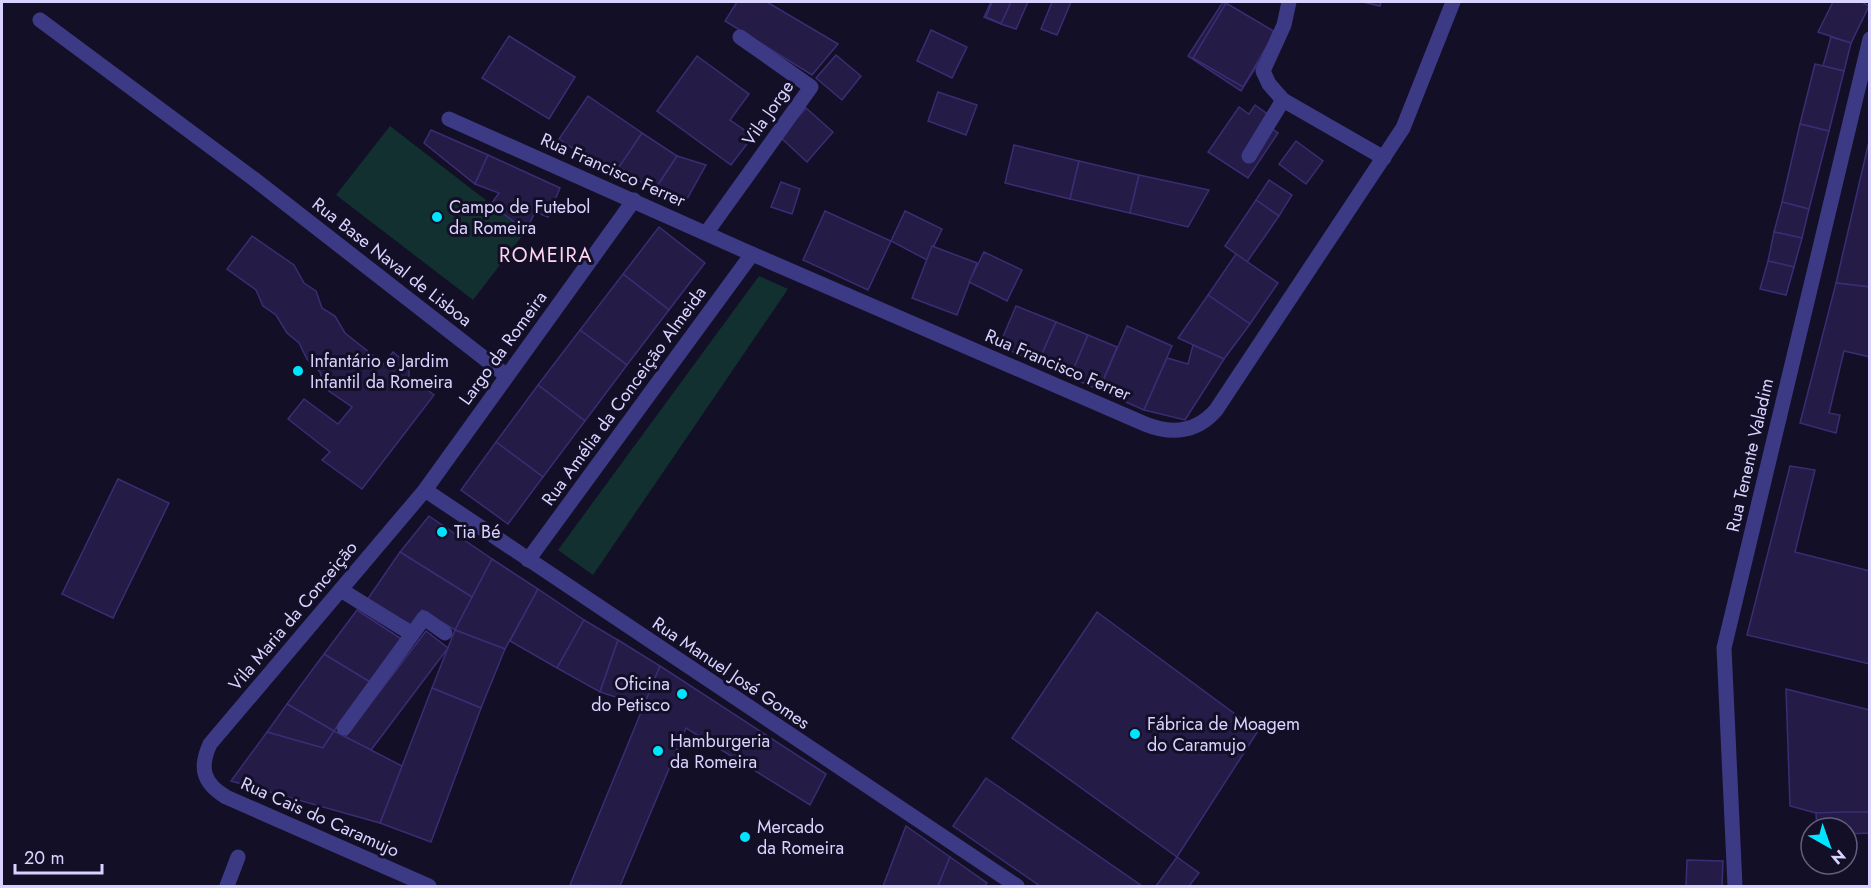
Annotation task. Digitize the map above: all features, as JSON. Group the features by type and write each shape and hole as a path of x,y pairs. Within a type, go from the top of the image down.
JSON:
{"street":[{"path":"1289,2 1284,25 1263,71 1269,84 1283,100 1384,158"},
{"name":"Rua Francisco Ferrer","path":"449,118 752,254 1158,430 1181,430 1201,424 1216,410 1384,158 1403,128 1453,2"},
{"name":"Rua Base Naval de Lisboa","path":"40,20 254,179 507,376"},
{"name":"Vila Jorge","path":"707,232 811,87 740,37"},
{"name":"Rua Tenente Valadim","path":"1735,886 1724,648 1869,39"},
{"path":"1248,156 1283,100"},
{"name":"Largo da Romeira","path":"425,490 634,200"},
{"name":"Rua Amélia da Conceição Almeida","path":"528,560 752,254"},
{"name":"Rua Manuel José Gomes","path":"425,490 1017,886"},
{"name":"Vila Maria da Conceição","path":"203,773 203,759 210,744 425,490"},
{"path":"341,590 412,634"},
{"path":"344,728 424,618 445,633"},
{"name":"Rua Cais do Caramujo","path":"203,773 215,790 226,797 429,886"},
{"path":"227,886 238,857"}],"green space":[{"name":"Campo de Futebol da Romeira","path":"390,126 526,231 473,300 336,195"},
{"path":"759,276 788,289 593,575 558,550"}],"building":[{"path":"737,2 767,2 838,44 812,75 725,21"},
{"path":"991,2 1011,2 1001,24 984,17"},
{"path":"992,2 1018,2 1007,26 986,17"},
{"path":"1011,2 1028,2 1016,29 1001,24"},
{"path":"1052,2 1071,2 1057,35 1041,29"},
{"path":"1223,2 1267,30 1250,56 1259,62 1241,91 1188,56"},
{"path":"1363,2 1381,2 1380,6"},
{"path":"1833,2 1862,2 1869,6 1851,43 1818,32"},
{"path":"1226,3 1275,32 1243,87 1193,58"},
{"path":"931,30 967,47 952,78 917,61"},
{"path":"509,36 575,77 549,119 482,78"},
{"path":"1831,37 1851,43 1844,71 1823,66"},
{"path":"836,55 861,76 842,100 816,78"},
{"path":"697,56 749,94 730,120 753,136 731,165 657,111"},
{"path":"1815,64 1844,71 1829,131 1800,124"},
{"path":"938,92 977,105 966,135 928,121"},
{"path":"588,96 642,133 614,176 559,139"},
{"path":"1255,105 1276,120 1271,128 1278,133 1248,178 1208,152 1239,107 1249,114"},
{"path":"806,108 833,132 807,162 780,137"},
{"path":"1800,124 1829,131 1809,209 1782,202"},
{"path":"431,130 488,155 475,184 424,143"},
{"path":"642,133 677,156 654,191 619,167"},
{"path":"1870,137 1870,287 1836,283"},
{"path":"1296,141 1323,161 1306,184 1279,164"},
{"path":"1014,145 1079,161 1070,199 1005,183"},
{"path":"488,155 560,188 548,217 535,212 526,231 491,204 499,193 475,184"},
{"path":"677,156 706,165 687,199 654,191"},
{"path":"1079,161 1139,175 1130,213 1070,199"},
{"path":"1139,175 1209,190 1188,227 1130,213"},
{"path":"1269,180 1292,195 1279,216 1256,200"},
{"path":"781,182 800,189 792,214 771,207"},
{"path":"1256,200 1279,216 1247,262 1225,246"},
{"path":"1782,202 1809,209 1802,238 1774,232"},
{"path":"825,211 891,241 868,290 803,260"},
{"path":"905,211 942,229 927,260 891,241"},
{"path":"659,227 705,263 669,310 623,274"},
{"path":"1774,232 1802,238 1794,267 1768,261"},
{"path":"252,236 294,265 304,283 316,291 322,308 335,316 345,333 384,364 393,352 409,365 409,376 434,395 362,489 322,460 330,452 288,419 304,399 338,424 352,407 326,389 320,372 307,359 299,343 287,333 276,315 263,306 256,290 227,269"},
{"path":"932,246 977,263 957,315 912,298"},
{"path":"984,252 1022,270 1007,301 969,282"},
{"path":"1236,254 1278,283 1250,324 1208,295"},
{"path":"1768,261 1794,267 1786,295 1760,289"},
{"path":"623,274 669,310 627,365 580,330"},
{"path":"1836,283 1870,287 1870,357 1844,351 1829,413 1840,415 1836,433 1800,423"},
{"path":"1208,295 1250,324 1224,359 1178,338"},
{"path":"1016,306 1056,322 1038,363 999,346"},
{"path":"1056,322 1088,335 1070,377 1038,363"},
{"path":"1127,326 1172,346 1144,410 1099,390"},
{"path":"580,330 627,365 585,421 538,385"},
{"path":"1088,335 1117,347 1099,390 1070,377"},
{"path":"1193,345 1224,359 1185,420 1144,410 1167,358 1188,364"},
{"path":"538,385 585,421 543,477 496,442"},
{"path":"496,442 543,477 508,524 461,490"},
{"path":"1790,466 1815,470 1795,552 1870,571 1870,664 1747,635"},
{"path":"118,479 169,503 113,618 62,594"},
{"path":"429,516 492,559 472,597 400,552"},
{"path":"400,552 472,597 455,630 422,610 411,625 367,600"},
{"path":"492,559 538,589 505,649 455,630"},
{"path":"538,589 584,620 557,668 510,641"},
{"path":"357,610 403,640 370,682 324,654"},
{"name":"Fábrica de Moagem do Caramujo","path":"1097,612 1258,731 1177,857 1012,738"},
{"path":"584,620 618,640 600,692 557,668"},
{"path":"455,630 505,649 481,708 432,688"},
{"path":"426,631 448,648 371,750 345,737"},
{"path":"618,640 660,666 644,706 600,692"},
{"path":"324,654 370,682 334,731 287,704"},
{"path":"660,666 826,774 810,805 686,728 620,886 570,885"},
{"path":"432,688 481,708 431,842 380,823"},
{"path":"1786,689 1870,710 1870,812 1816,813 1790,806"},
{"path":"287,704 334,731 323,748 267,732"},
{"path":"334,731 402,766 380,823 231,781 267,732 323,748"},
{"path":"986,778 1142,886 1040,886 953,826"},
{"path":"1870,812 1870,833 1859,833 1859,816 1816,816 1816,813"},
{"path":"906,826 950,857 938,886 883,886"},
{"path":"950,857 987,883 985,886 938,886"},
{"path":"1177,857 1199,873 1189,886 1156,886"},
{"path":"1687,860 1723,861 1722,886 1686,886"}],"place":[{"name":"Campo de Futebol da Romeira","path":"437,217"},
{"name":"Infantário e Jardim Infantil da Romeira","path":"298,371"},
{"name":"Tia Bé","path":"442,532"},
{"name":"Oficina do Petisco","path":"682,694"},
{"name":"Fábrica de Moagem do Caramujo","path":"1135,734"},
{"name":"Hamburgeria da Romeira","path":"658,751"},
{"name":"Mercado da Romeira","path":"745,837"}],"district":[{"name":"ROMEIRA","path":"546,255"}]}
